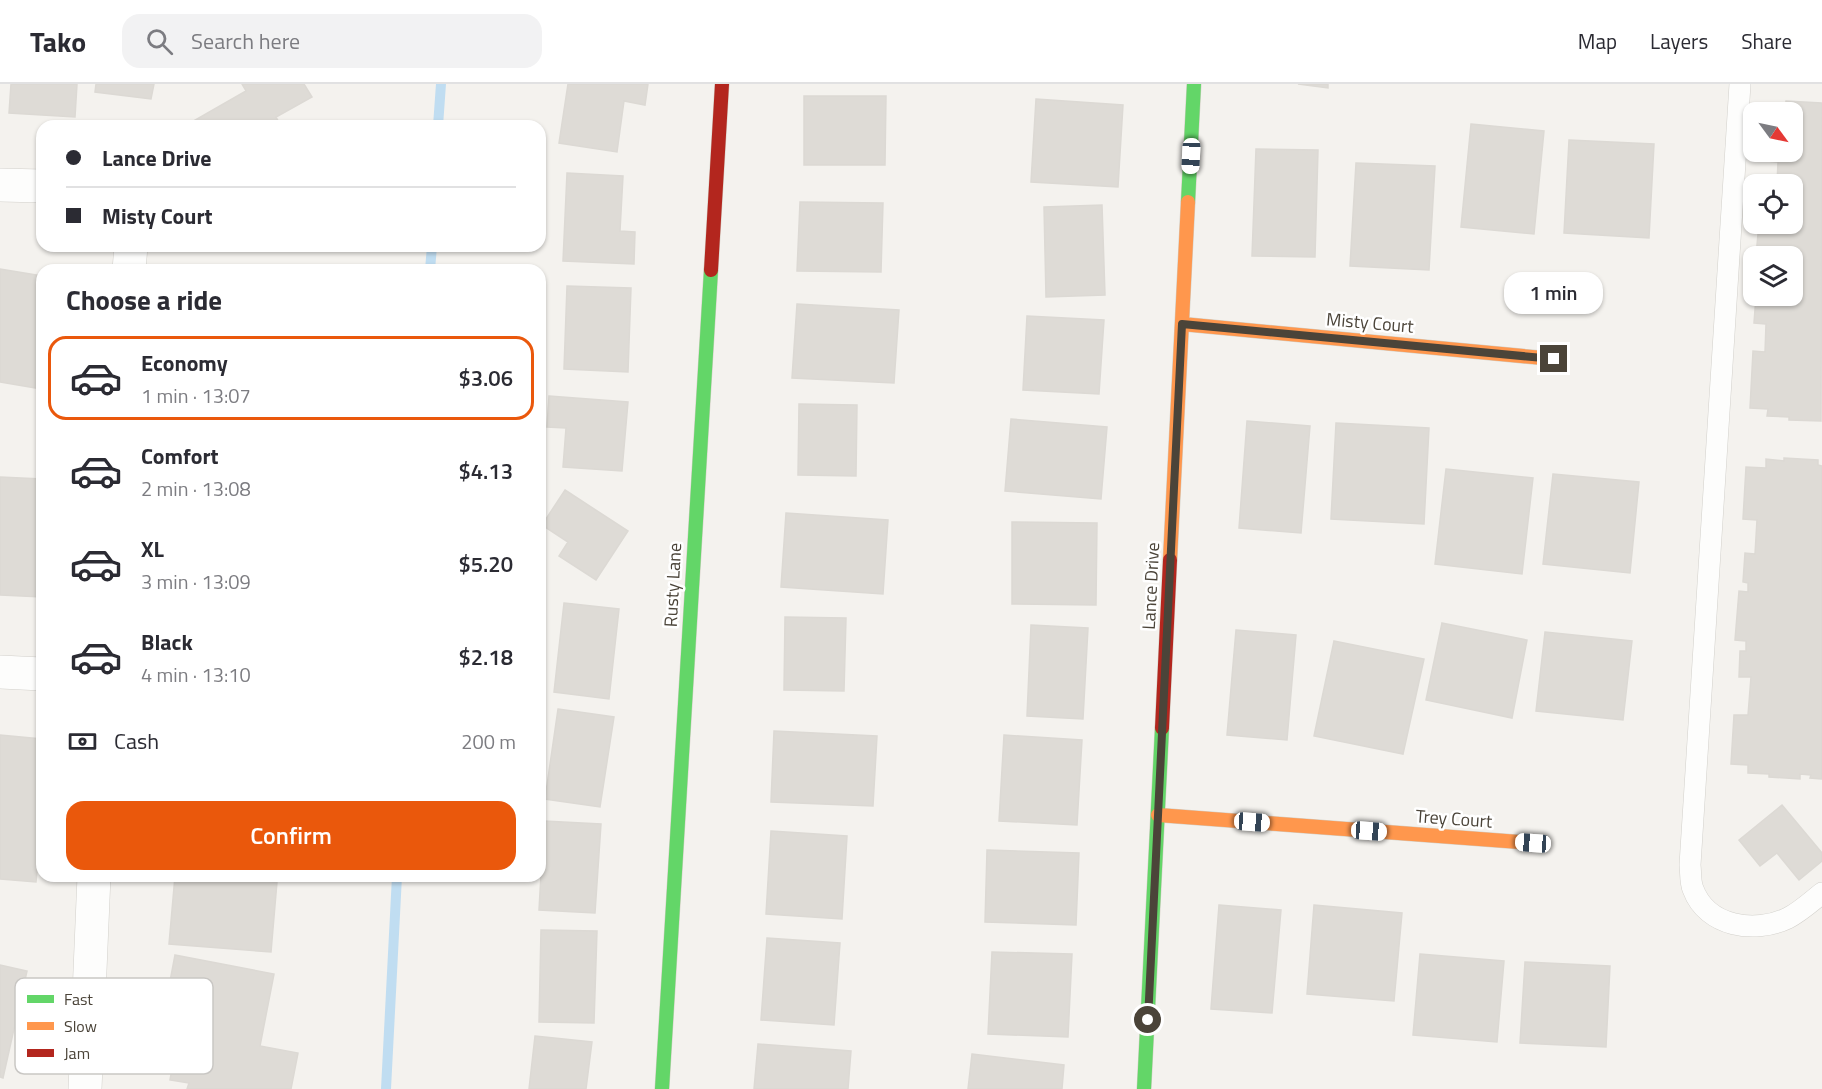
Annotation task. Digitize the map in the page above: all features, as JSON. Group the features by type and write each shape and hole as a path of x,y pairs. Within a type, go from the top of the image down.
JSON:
{"street":[{"name":"Rusty Lane","path":"662,1089 722,84"},
{"name":"Lance Drive","path":"1144,1089 1194,84"},
{"path":"0,185 36,186"},
{"name":"Misty Court","path":"1182,324 1554,359"},
{"path":"0,672 36,674"},
{"name":"Trey Court","path":"1158,815 1533,843"},
{"path":"90,978 94,882"},
{"path":"85,1089 86,1074"}],"lane":[{"path":"1740,84 1690,865 1693,888 1707,912 1732,924 1760,927 1788,918 1822,893"}],"building":[{"path":"11,84 77,84 75,117 9,113"},
{"path":"96,84 154,84 151,99 95,92"},
{"path":"242,84 304,84 312,97 276,117 278,120 195,120 246,91"},
{"path":"568,84 648,84 645,105 624,101 617,152 559,143"},
{"path":"1298,84 1328,84 1328,88"},
{"path":"804,96 886,96 885,165 804,165"},
{"path":"1036,99 1123,105 1118,187 1031,182"},
{"path":"1786,101 1822,103 1821,421 1789,420 1789,417 1767,416 1768,409 1750,408 1753,351 1765,352 1766,324 1754,323 1755,306 1803,306 1803,246 1757,246 1758,234 1803,234 1803,174 1777,174 1778,162 1803,162 1803,102"},
{"path":"1471,124 1544,131 1534,234 1461,227"},
{"path":"1569,140 1654,144 1649,238 1564,233"},
{"path":"1256,149 1318,150 1315,257 1252,256"},
{"path":"1356,163 1435,166 1429,270 1350,266"},
{"path":"567,173 623,176 620,231 635,232 634,264 563,261"},
{"path":"800,202 883,203 881,272 797,271"},
{"path":"1102,205 1105,295 1046,297 1044,207"},
{"path":"0,269 36,275 36,388 0,382"},
{"path":"567,286 631,288 628,372 564,369"},
{"path":"797,304 899,310 894,383 792,378"},
{"path":"1027,316 1104,320 1099,394 1023,390"},
{"path":"549,396 628,402 622,471 563,467 566,428 547,427"},
{"path":"799,404 857,405 856,476 798,475"},
{"path":"1011,419 1107,427 1101,499 1005,491"},
{"path":"1247,421 1310,426 1301,533 1239,528"},
{"path":"1336,423 1429,428 1424,524 1331,519"},
{"path":"1784,458 1818,460 1818,465 1822,466 1822,779 1800,774 1800,779 1769,777 1769,774 1748,773 1748,765 1731,764 1734,715 1748,715 1751,677 1739,677 1740,651 1746,651 1746,641 1735,640 1739,591 1748,592 1748,583 1743,582 1745,553 1755,554 1757,520 1743,519 1746,467 1766,468 1766,459 1784,461"},
{"path":"1446,469 1533,478 1522,574 1435,564"},
{"path":"1553,474 1639,482 1630,573 1543,564"},
{"path":"0,477 36,479 36,597 0,595"},
{"path":"565,490 628,531 596,580 559,556 568,542 546,528 546,519"},
{"path":"786,513 888,520 883,594 781,587"},
{"path":"1012,522 1097,523 1096,605 1012,604"},
{"path":"564,603 619,609 609,699 554,692"},
{"path":"785,617 846,618 844,691 784,690"},
{"path":"1442,623 1527,640 1512,718 1426,700"},
{"path":"1031,625 1088,628 1083,719 1027,716"},
{"path":"1236,630 1296,635 1287,740 1227,735"},
{"path":"1545,632 1632,641 1623,720 1536,711"},
{"path":"1334,641 1424,659 1403,754 1314,736"},
{"path":"558,709 614,717 600,807 546,799"},
{"path":"774,731 877,736 873,806 771,802"},
{"path":"0,735 36,738 36,882 0,879"},
{"path":"1004,735 1082,740 1077,825 999,821"},
{"path":"1782,805 1822,853 1822,861 1799,880 1777,853 1760,866 1739,840"},
{"path":"546,821 601,824 595,913 539,910 541,882 546,882"},
{"path":"771,831 847,836 842,919 766,914"},
{"path":"987,850 1079,853 1076,925 985,922"},
{"path":"174,882 277,882 271,952 169,944"},
{"path":"1219,905 1281,910 1272,1013 1211,1009"},
{"path":"1314,905 1402,913 1394,1001 1307,994"},
{"path":"541,930 597,931 594,1023 539,1022"},
{"path":"767,938 840,943 834,1025 761,1020"},
{"path":"992,952 1072,954 1068,1037 988,1034"},
{"path":"1420,954 1504,961 1497,1042 1413,1035"},
{"path":"175,955 274,974 260,1046 298,1053 291,1089 187,1089 189,1083 170,1080 171,1074 213,1074 213,978 171,978"},
{"path":"1525,962 1610,966 1606,1047 1520,1043"},
{"path":"0,965 27,971 25,978 15,978 15,1024 3,1078 0,1077"},
{"path":"535,1036 592,1042 586,1089 529,1089"},
{"path":"758,1044 851,1051 848,1089 754,1089"},
{"path":"972,1054 1064,1065 1062,1089 968,1089"}],"waterway":[{"path":"438,120 441,84"},
{"path":"430,264 432,252"},
{"path":"386,1089 397,882"}],"traffic: fast":[{"path":"1188,202 1194,84"},
{"path":"662,1089 711,270"},
{"path":"1144,1089 1162,728"}],"traffic: slow":[{"path":"1170,560 1188,202"},
{"path":"1182,324 1554,359"},
{"path":"1158,815 1533,843"}],"traffic: jam":[{"path":"711,270 722,84"},
{"path":"1162,728 1170,560"}],"route":[{"path":"1148,1020 1182,324 1554,359"}]}
